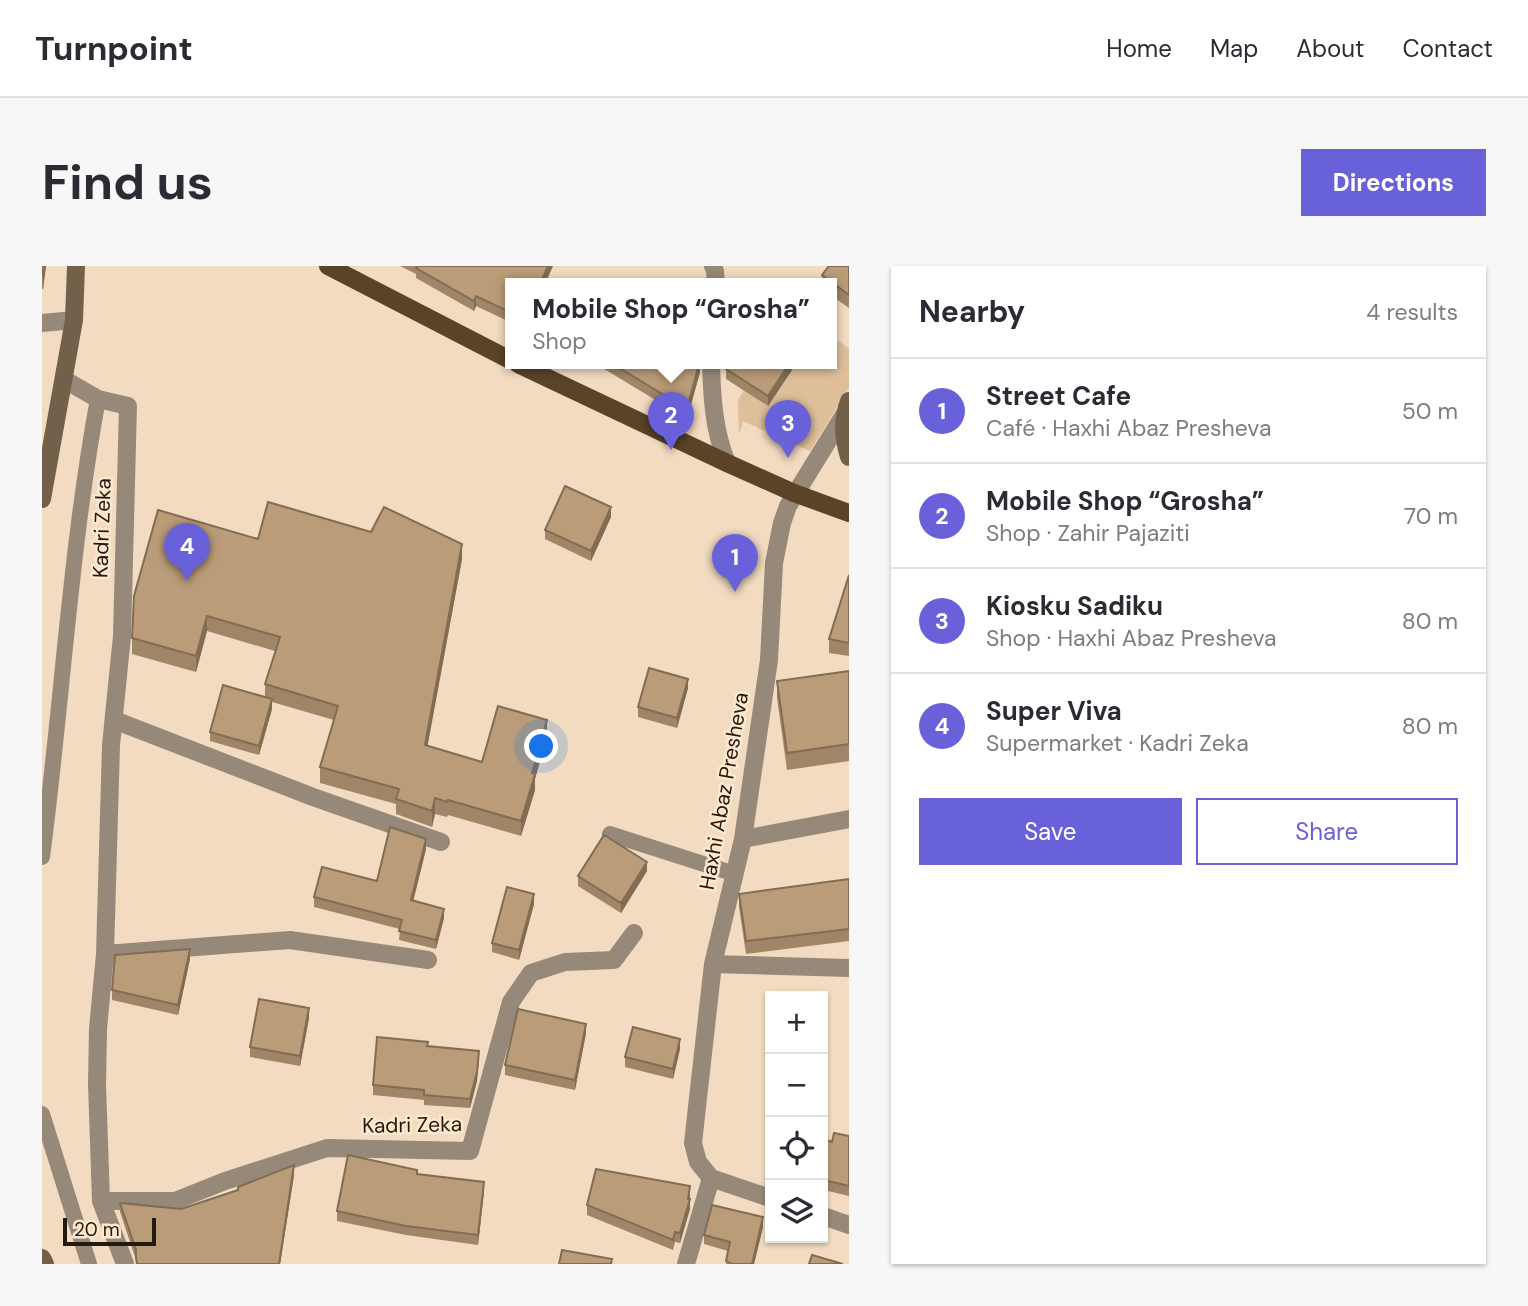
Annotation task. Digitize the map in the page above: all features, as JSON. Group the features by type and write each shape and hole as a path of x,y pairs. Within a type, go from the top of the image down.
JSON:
{"main road":[{"path":"328,266 505,357"},
{"path":"529,369 727,463 794,493 849,513"}],"street":[{"path":"42,499 74,320 76,266"},
{"path":"42,323 74,320"},
{"path":"711,369 712,403 718,441 727,463"},
{"name":"Kadri Zeka","path":"65,380 98,399 128,406 121,636 111,745 105,954 97,1084 101,1201 125,1264"},
{"path":"846,408 844,439 849,457"},
{"name":"Haxhi Abaz Presheva","path":"711,1178 698,1163 693,1143 713,964 743,839 769,660 774,563 782,523 794,493 846,408"},
{"path":"114,720 441,842"},
{"path":"743,839 849,819"},
{"name":"Kadri Zeka","path":"101,1201 175,1201 225,1181 327,1148 470,1151 511,1002 531,973 565,962 614,960 634,933"},
{"path":"105,954 290,940 428,960"},
{"path":"713,964 849,968"},
{"path":"686,1264 711,1178 765,1196"},
{"path":"828,1218 849,1225"},
{"path":"42,1258 45,1264"}],"lane":[{"path":"42,857 84,477 98,399"},
{"path":"610,834 735,874"},
{"path":"42,1114 89,1264"}],"shaded area":[{"path":"837,340 849,348 849,388 810,451 743,421 739,434 738,400 744,390 768,406 793,369 837,369"}],"building":[{"path":"548,266 543,278 505,278 505,310 476,296 474,301 416,268"},
{"path":"829,266 849,266 849,295 837,286 837,278 826,278 822,275"},
{"path":"621,369 698,369 687,409"},
{"path":"726,369 786,369 768,396"},
{"path":"565,486 611,507 591,551 545,530"},
{"path":"268,502 371,532 384,507 462,544 425,745 482,762 498,706 547,720 521,821 435,798 432,811 396,799 399,789 320,767 338,706 265,684 280,637 207,616 196,656 132,638 134,596 158,510 258,539"},
{"path":"849,575 849,643 829,639"},
{"path":"649,668 688,679 677,718 638,707"},
{"path":"849,671 849,744 787,753 777,681"},
{"path":"223,685 272,699 259,746 210,732"},
{"path":"390,827 426,839 411,900 444,909 436,940 399,931 402,920 314,897 322,867 377,881"},
{"path":"604,835 647,862 621,903 578,876"},
{"path":"849,879 849,929 746,941 739,894"},
{"path":"507,887 534,894 519,950 492,943"},
{"path":"190,949 178,1005 112,990 115,955"},
{"path":"259,999 309,1008 300,1056 250,1047"},
{"path":"518,1009 586,1024 575,1080 505,1065"},
{"path":"633,1027 680,1039 673,1069 625,1057"},
{"path":"377,1037 428,1042 427,1046 479,1051 470,1099 424,1095 424,1090 373,1085"},
{"path":"834,1133 849,1136 849,1186 828,1181 828,1141 832,1142"},
{"path":"348,1155 417,1170 417,1174 484,1182 478,1235 406,1226 337,1211"},
{"path":"294,1165 279,1264 137,1264 136,1250 120,1203 181,1209 238,1190 238,1187"},
{"path":"596,1169 690,1186 690,1199 680,1233 675,1232 673,1240 587,1205"},
{"path":"712,1205 763,1217 752,1264 732,1264 726,1261 730,1242 704,1235"},
{"path":"562,1250 612,1259 611,1264 559,1264"},
{"path":"812,1255 843,1264 809,1264"}],"place":[{"name":"Mobile Shop “Grosha”","path":"671,450"},
{"name":"Kiosku Sadiku","path":"788,458"},
{"name":"Super Viva","path":"187,581"},
{"name":"Street Cafe","path":"735,592"}]}
